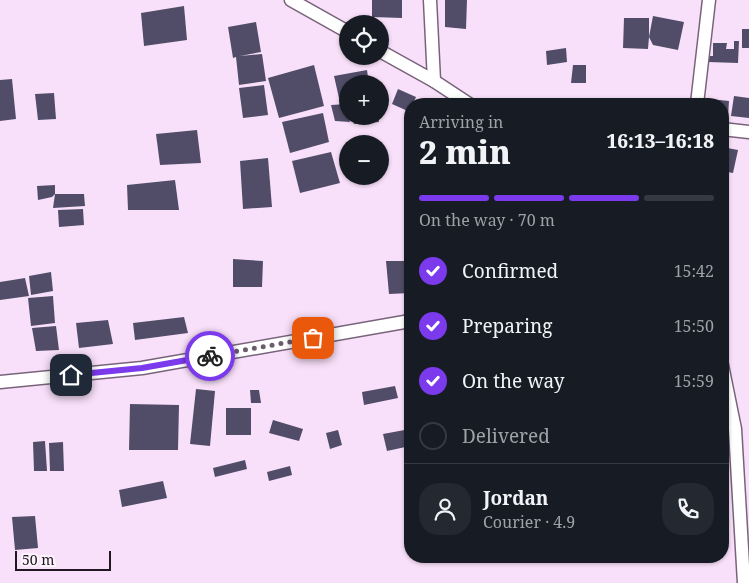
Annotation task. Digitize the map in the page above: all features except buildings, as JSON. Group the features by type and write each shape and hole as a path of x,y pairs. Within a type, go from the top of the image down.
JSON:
{"street":[{"path":"291,0 339,27"},
{"path":"430,0 434,81"},
{"path":"698,98 709,0"},
{"path":"389,55 460,98"},
{"path":"729,130 749,132"},
{"path":"0,382 142,368 404,322"},
{"path":"729,399 735,429 744,583"}],"way so far":[{"path":"210,356 313,338"}],"route":[{"path":"71,375 142,368 210,356"}]}
